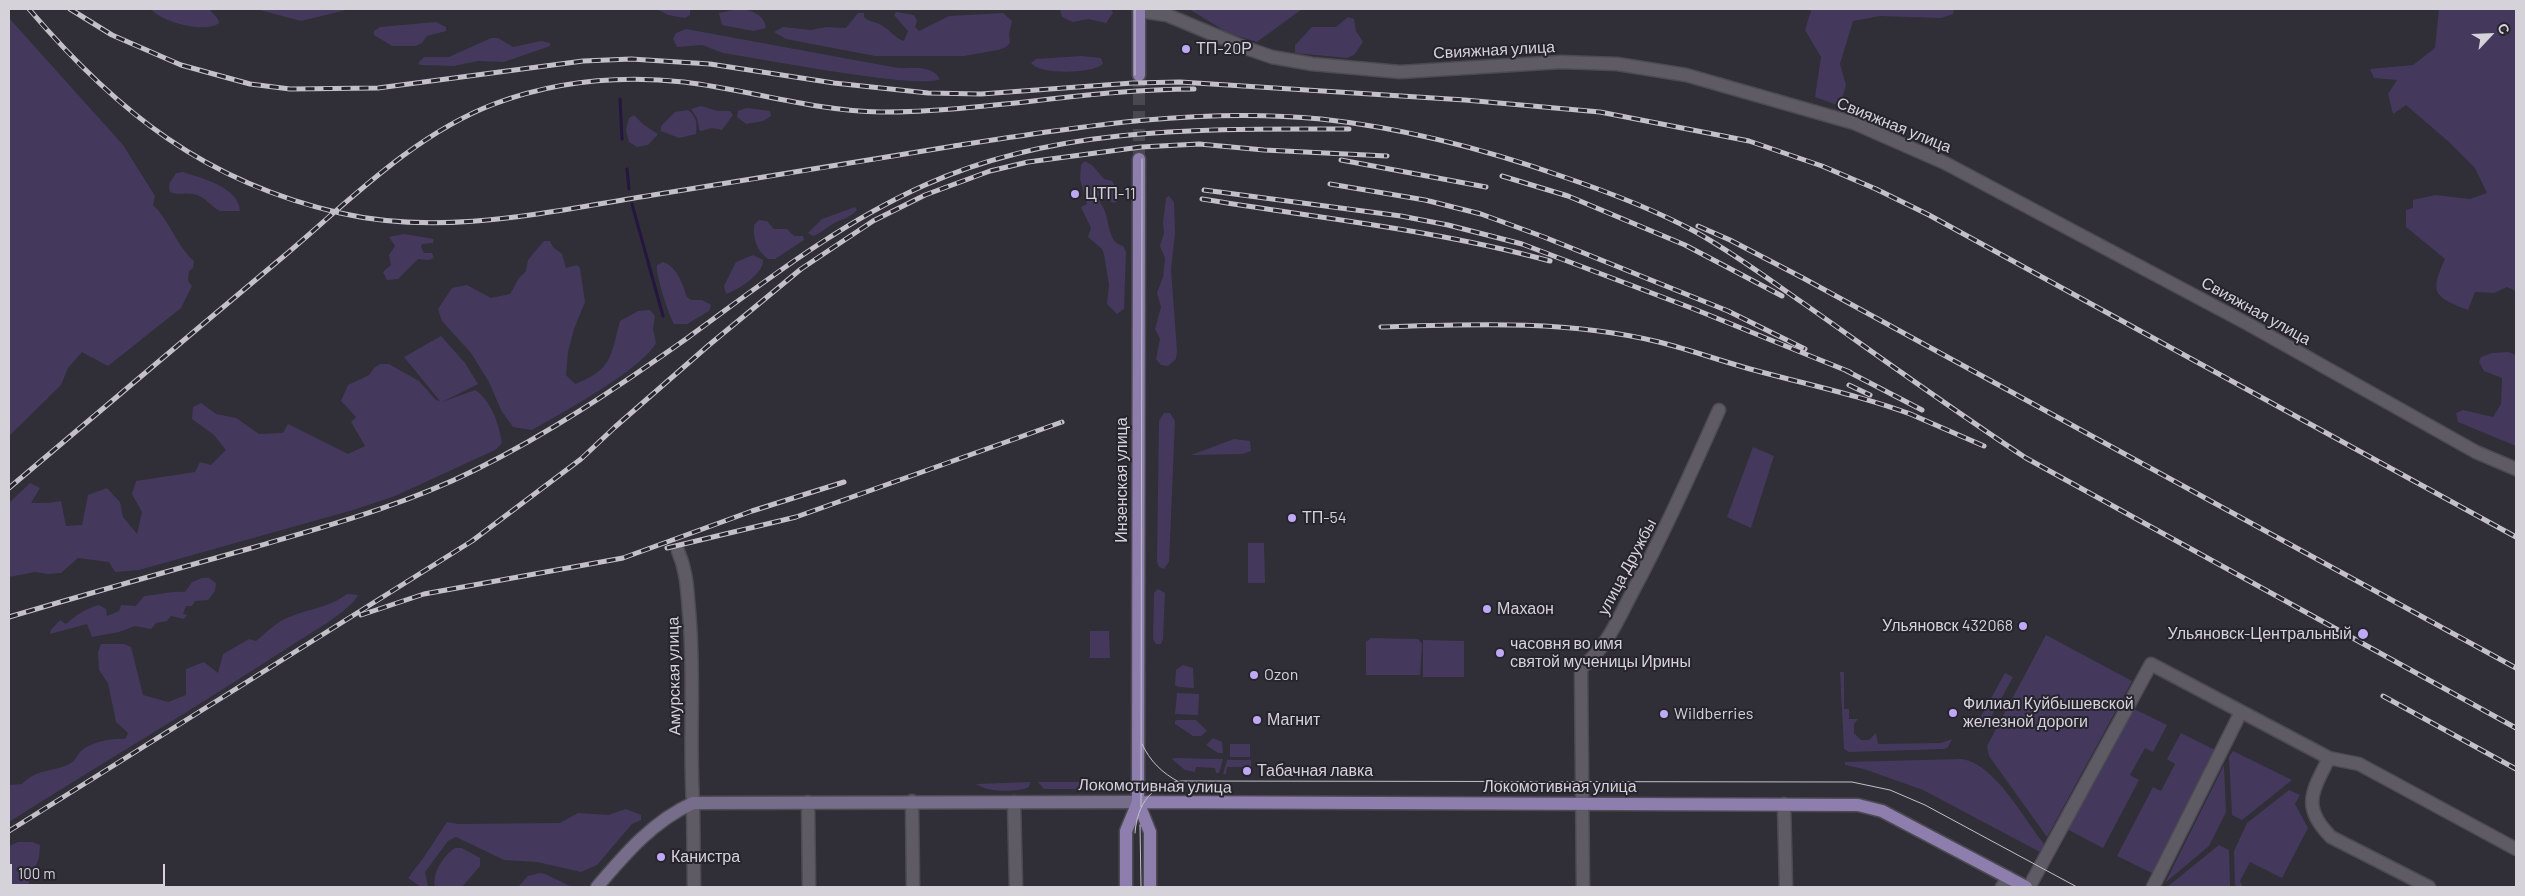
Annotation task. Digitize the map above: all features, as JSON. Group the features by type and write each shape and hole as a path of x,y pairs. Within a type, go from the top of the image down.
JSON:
{"main road":[{"path":"1139,10 1139,75"},
{"name":"Инзенская улица","path":"1139,159 1138,802 1150,832 1150,887"},
{"name":"Локомотивная улица","path":"597,887 626,853 671,813 693,803 912,801 1850,804 1882,811 2005,882 2028,887"},
{"name":"Инзенская улица","path":"1126,887 1126,831 1138,802"}],"street":[{"name":"Свияжная улица","path":"1139,10 1167,15 1272,57 1312,64 1400,72 1561,62 1617,64 1711,81 1854,123 1945,163 2248,324 2476,452 2516,469"},
{"name":"улица Дружбы","path":"1583,887 1582,668 1596,656 1605,643 1668,526 1719,410"},
{"name":"Амурская улица","path":"678,551 688,581 693,648 691,772 694,887"},
{"path":"2028,887 2151,664 2329,758 2359,764 2516,849"},
{"path":"2152,887 2241,712"},
{"path":"2329,758 2314,788 2312,813 2320,826 2331,837 2428,887"},
{"path":"912,801 912,887"},
{"path":"808,802 809,887"},
{"path":"1014,802 1016,887"},
{"path":"1784,804 1786,887"}],"shaded area":[{"path":"151,9 209,9 218,19 219,23 204,27 184,25 164,18"},
{"path":"256,9 350,9 301,21"},
{"path":"657,9 690,9 690,15 685,18 668,15"},
{"path":"738,9 747,10 760,16 766,28 753,31 722,25 719,13"},
{"path":"1060,9 1111,9 1113,13 1106,23 1088,19 1073,22 1062,17"},
{"path":"1189,9 1302,9 1257,42 1228,33"},
{"path":"1807,9 1954,9 1953,14 1941,18 1880,16 1853,21 1840,64 1846,85 1840,106 1815,97 1821,57 1805,30 1811,11"},
{"path":"2439,9 2516,9 2516,291 2507,287 2494,293 2475,292 2468,310 2448,301 2438,292 2436,287 2437,279 2445,259 2406,227 2406,210 2413,208 2413,200 2435,195 2470,199 2487,193 2475,168 2449,142 2406,105 2393,114 2388,94 2397,80 2374,78 2370,69 2413,65 2435,48"},
{"path":"896,12 914,15 917,21 915,27 919,31 949,16 1003,13 1012,21 1009,34 1010,43 998,50 964,56 875,56 786,39 774,32 783,27 811,30 826,27 846,28 858,13 864,13 866,19 883,26 897,38 904,41 908,31 894,15"},
{"path":"1348,17 1354,19 1356,31 1363,42 1354,55 1347,58 1295,53 1295,45 1312,27 1336,27"},
{"path":"9,18 123,145 155,196 153,205 164,218 182,248 194,261 193,268 189,271 188,281 192,286 181,308 108,366 82,352 68,368 61,385 9,436"},
{"path":"436,22 446,27 446,31 427,36 422,43 416,46 392,46 374,35 374,31 380,27"},
{"path":"686,29 898,68 927,69 936,74 940,79 926,81 872,77 723,53 702,45 677,47 673,39 676,33"},
{"path":"491,38 498,38 513,47 541,41 550,43 550,46 504,62 478,61 454,66 420,65 418,63 424,57 449,57"},
{"path":"1082,56 1101,58 1103,64 1088,70 1066,72 1044,70 1031,63 1036,59"},
{"path":"701,106 718,111 730,111 733,115 722,130 712,128 701,131 697,118 691,109"},
{"path":"747,108 770,111 771,116 763,121 746,124 737,117 738,111"},
{"path":"688,110 696,120 696,134 679,138 661,131 661,126 675,112"},
{"path":"634,115 644,125 658,134 648,145 637,147 629,142 626,130 629,118"},
{"path":"1085,161 1093,166 1104,179 1112,181 1118,190 1119,200 1114,203 1102,198 1100,203 1106,214 1113,239 1123,246 1126,252 1124,309 1117,314 1107,304 1109,285 1104,254 1102,249 1088,237 1091,228 1081,207 1087,204 1080,179 1081,165"},
{"path":"183,172 209,181 226,190 238,203 240,211 220,211 197,195 170,192 170,184 176,173"},
{"path":"1169,196 1174,202 1175,233 1171,269 1177,351 1176,359 1168,366 1161,365 1156,359 1160,339 1155,329 1161,307 1157,293 1163,277 1165,258 1160,246 1164,233 1163,223 1166,198"},
{"path":"855,207 857,210 851,215 834,223 818,234 813,236 808,233 822,219"},
{"path":"759,220 767,221 774,229 787,229 794,236 803,236 804,240 775,259 768,259 758,248 754,235 754,225"},
{"path":"404,234 434,239 433,243 422,244 421,247 424,253 432,253 434,258 429,260 418,259 398,279 387,280 383,272 391,265 389,255 395,246 389,237"},
{"path":"544,241 550,241 553,247 562,254 566,268 577,265 580,268 585,302 574,329 568,352 566,375 575,384 597,373 603,367 611,353 620,321 638,311 650,310 655,316 653,329 656,343 648,354 635,366 618,378 532,430 513,427 501,410 489,382 471,353 442,321 438,309 452,288 467,285 491,298 510,294 519,278 526,271 528,260"},
{"path":"753,255 763,260 759,271 743,285 726,294 724,286 736,262"},
{"path":"663,262 672,267 676,272 687,297 691,300 702,300 711,305 709,311 687,324 674,324 658,277 657,265"},
{"path":"441,336 465,363 478,384 442,402 475,390 481,394 490,406 499,428 502,443 495,450 395,496 353,510 139,570 115,572 109,562 78,558 61,573 35,572 9,577 9,503 30,483 40,488 31,503 61,501 66,526 82,525 88,495 107,488 120,502 123,517 137,534 142,512 132,494 136,481 195,472 200,462 211,465 226,450 214,435 192,419 193,407 201,403 216,414 236,418 259,434 283,433 288,424 348,454 365,446 351,422 356,417 341,401 348,385 369,375 380,364 389,364 419,381 436,400 440,401 404,357"},
{"path":"2508,352 2516,355 2516,446 2458,422 2456,413 2463,410 2493,417 2501,404 2502,378 2484,371 2479,362 2481,357 2492,353"},
{"path":"1164,413 1170,413 1175,421 1169,562 1164,569 1159,567 1157,562 1159,421"},
{"path":"1234,439 1250,441 1251,451 1242,454 1191,455"},
{"path":"1753,447 1774,456 1751,528 1727,517"},
{"path":"1248,543 1264,543 1265,583 1248,583"},
{"path":"202,578 209,578 216,583 215,591 208,600 195,601 192,606 186,606 183,614 187,615 184,619 171,616 167,621 156,623 151,629 135,626 119,632 92,637 87,624 50,634 51,630 60,620 66,624 81,613 99,605 106,609 107,616 119,611 121,605 136,606 144,596 185,592 192,582"},
{"path":"1158,589 1165,593 1163,639 1161,644 1156,644 1153,639 1154,593"},
{"path":"347,594 358,595 347,608 327,623 9,822 9,785 22,784 33,775 71,763 81,751 90,745 108,740 125,739 128,733 116,722 108,683 99,670 98,652 101,644 124,644 131,647 143,695 168,702 186,695 186,669 204,662 218,673 223,654 249,639 256,641 273,626 285,619 333,602"},
{"path":"1090,631 1109,631 1110,658 1090,658"},
{"path":"2046,635 2132,681 2047,837 1989,756 1987,746"},
{"path":"1371,638 1418,639 1422,644 1420,675 1366,675 1366,642"},
{"path":"1423,640 1464,641 1464,677 1423,677"},
{"path":"1183,665 1193,668 1194,688 1175,685 1176,670"},
{"path":"1840,672 1844,672 1844,709 1849,709 1849,719 1858,719 1854,724 1854,733 1861,740 1869,740 1876,733 1878,744 1941,743 1952,739 1948,747 1944,749 1849,752 1844,749"},
{"path":"2005,673 2013,677 1989,721 1982,727 1975,727"},
{"path":"1177,693 1199,694 1198,715 1175,714"},
{"path":"2132,708 2167,725 2153,752 2145,748 2130,775 2139,780 2103,848 2065,828"},
{"path":"1177,720 1196,720 1207,731 1201,736 1193,736 1175,724"},
{"path":"2181,733 2215,750 2154,874 2117,856 2153,787 2161,791 2175,764 2167,759"},
{"path":"1213,738 1222,742 1223,753 1218,753 1206,745"},
{"path":"1230,744 1250,744 1250,757 1230,757"},
{"path":"2233,751 2292,780 2242,820 2232,815 2229,757"},
{"path":"1172,759 1223,759 1219,773 1216,773 1215,768 1196,767 1195,772 1185,770"},
{"path":"1962,759 1974,763 1986,771 2008,794 2044,844 2040,852 1923,790 1864,769 1845,765 1845,762"},
{"path":"1227,760 1251,760 1251,767 1227,767 1226,774 1223,774"},
{"path":"2224,765 2226,812 2209,846 2165,883"},
{"path":"1030,782 1029,787 1009,791 987,789 976,784"},
{"path":"1038,782 1103,782 1105,786 1094,789 1044,789"},
{"path":"2289,790 2300,795 2295,804 2308,828 2282,878 2250,862 2240,881 2243,887 2235,887 2234,851 2247,823"},
{"path":"626,809 641,815 641,820 632,824 597,865 581,872 537,862 504,860 456,837 448,841 425,872 428,887 421,887 408,878 447,822 458,824 560,823 578,813 608,815"},
{"path":"18,842 32,842 40,845 39,858 27,887 9,887 9,846"},
{"path":"2219,845 2229,850 2230,887 2167,887"},
{"path":"455,848 462,848 480,858 480,866 462,887 435,887 435,876 439,865"},
{"path":"540,873 572,887 518,887 528,876"}],"waterway":[{"path":"620,99 622,139"},
{"path":"627,169 629,189"},
{"path":"632,204 663,316"}],"tunnel":[{"path":"1139,75 1139,159"}],"tram line":[{"path":"1135,9 1135,75"},
{"path":"1141,807 1142,159"},
{"path":"1142,744 1157,766 1179,782"},
{"path":"1135,833 1139,813 1148,797 1162,786 1182,781 1852,782 1890,790 1925,805 2077,887"},
{"path":"1140,825 1141,887"}],"railway":[{"path":"29,9 62,46 130,111 167,138 205,162 247,183 291,200 340,213 379,220 418,223 458,222 537,214 1000,139 1091,126 1183,117 1228,115 1321,119 1414,134 1504,157 1646,208 1694,231 1749,266 2026,458 2516,728"},
{"path":"70,9 112,35 181,65 250,84 290,89 378,88 583,61 631,59 710,64 834,83 928,93 981,94 1133,83 1180,82 1465,100 1600,112 1749,141 1822,166 1876,189 1929,215 2516,537"},
{"path":"9,488 383,171 409,151 464,117 517,96 564,85 588,82 635,79 660,80 709,86 831,108 881,112 920,111 1116,93 1194,89"},
{"path":"9,617 339,522 422,494 475,470 530,441 609,392 831,236 925,185 976,165 1027,151 1080,141 1134,134 1242,129 1349,129"},
{"path":"9,831 472,541 581,459 709,345 801,269 873,221 925,195 990,171 1028,162 1141,147 1199,144 1264,150 1387,156"},
{"path":"1341,160 1486,187"},
{"path":"1502,176 1568,196 1685,245 1782,296"},
{"path":"1330,184 1425,200 1481,214 1544,237 1728,311 1805,349"},
{"path":"1204,190 1401,216 1448,225 1522,244 1694,309 1850,372"},
{"path":"1202,199 1421,233 1507,250 1550,261"},
{"path":"1698,226 1730,240 1803,278 2516,668"},
{"path":"1381,327 1521,325 1590,330 1625,335 1659,342 1858,397 1913,415"},
{"path":"1845,370 1922,410"},
{"path":"1849,385 1870,395"},
{"path":"1908,413 1984,446"},
{"path":"667,548 796,517 1062,422"},
{"path":"361,615 424,594 623,558 752,511 844,482"},
{"path":"2383,696 2516,769"}],"place":[{"name":"ТП-20Р","path":"1186,49"},
{"name":"ЦТП-11","path":"1075,194"},
{"name":"ТП-54","path":"1292,518"},
{"name":"Махаон","path":"1487,609"},
{"name":"Ульяновск 432068","path":"2023,626"},
{"name":"Ульяновск-Центральный","path":"2363,634"},
{"name":"часовня во имя святой мученицы Ирины","path":"1500,653"},
{"name":"Ozon","path":"1254,675"},
{"name":"Филиал Куйбышевской железной дороги","path":"1953,713"},
{"name":"Wildberries","path":"1664,714"},
{"name":"Магнит","path":"1257,720"},
{"name":"Табачная лавка","path":"1247,771"},
{"name":"Канистра","path":"661,857"}]}
